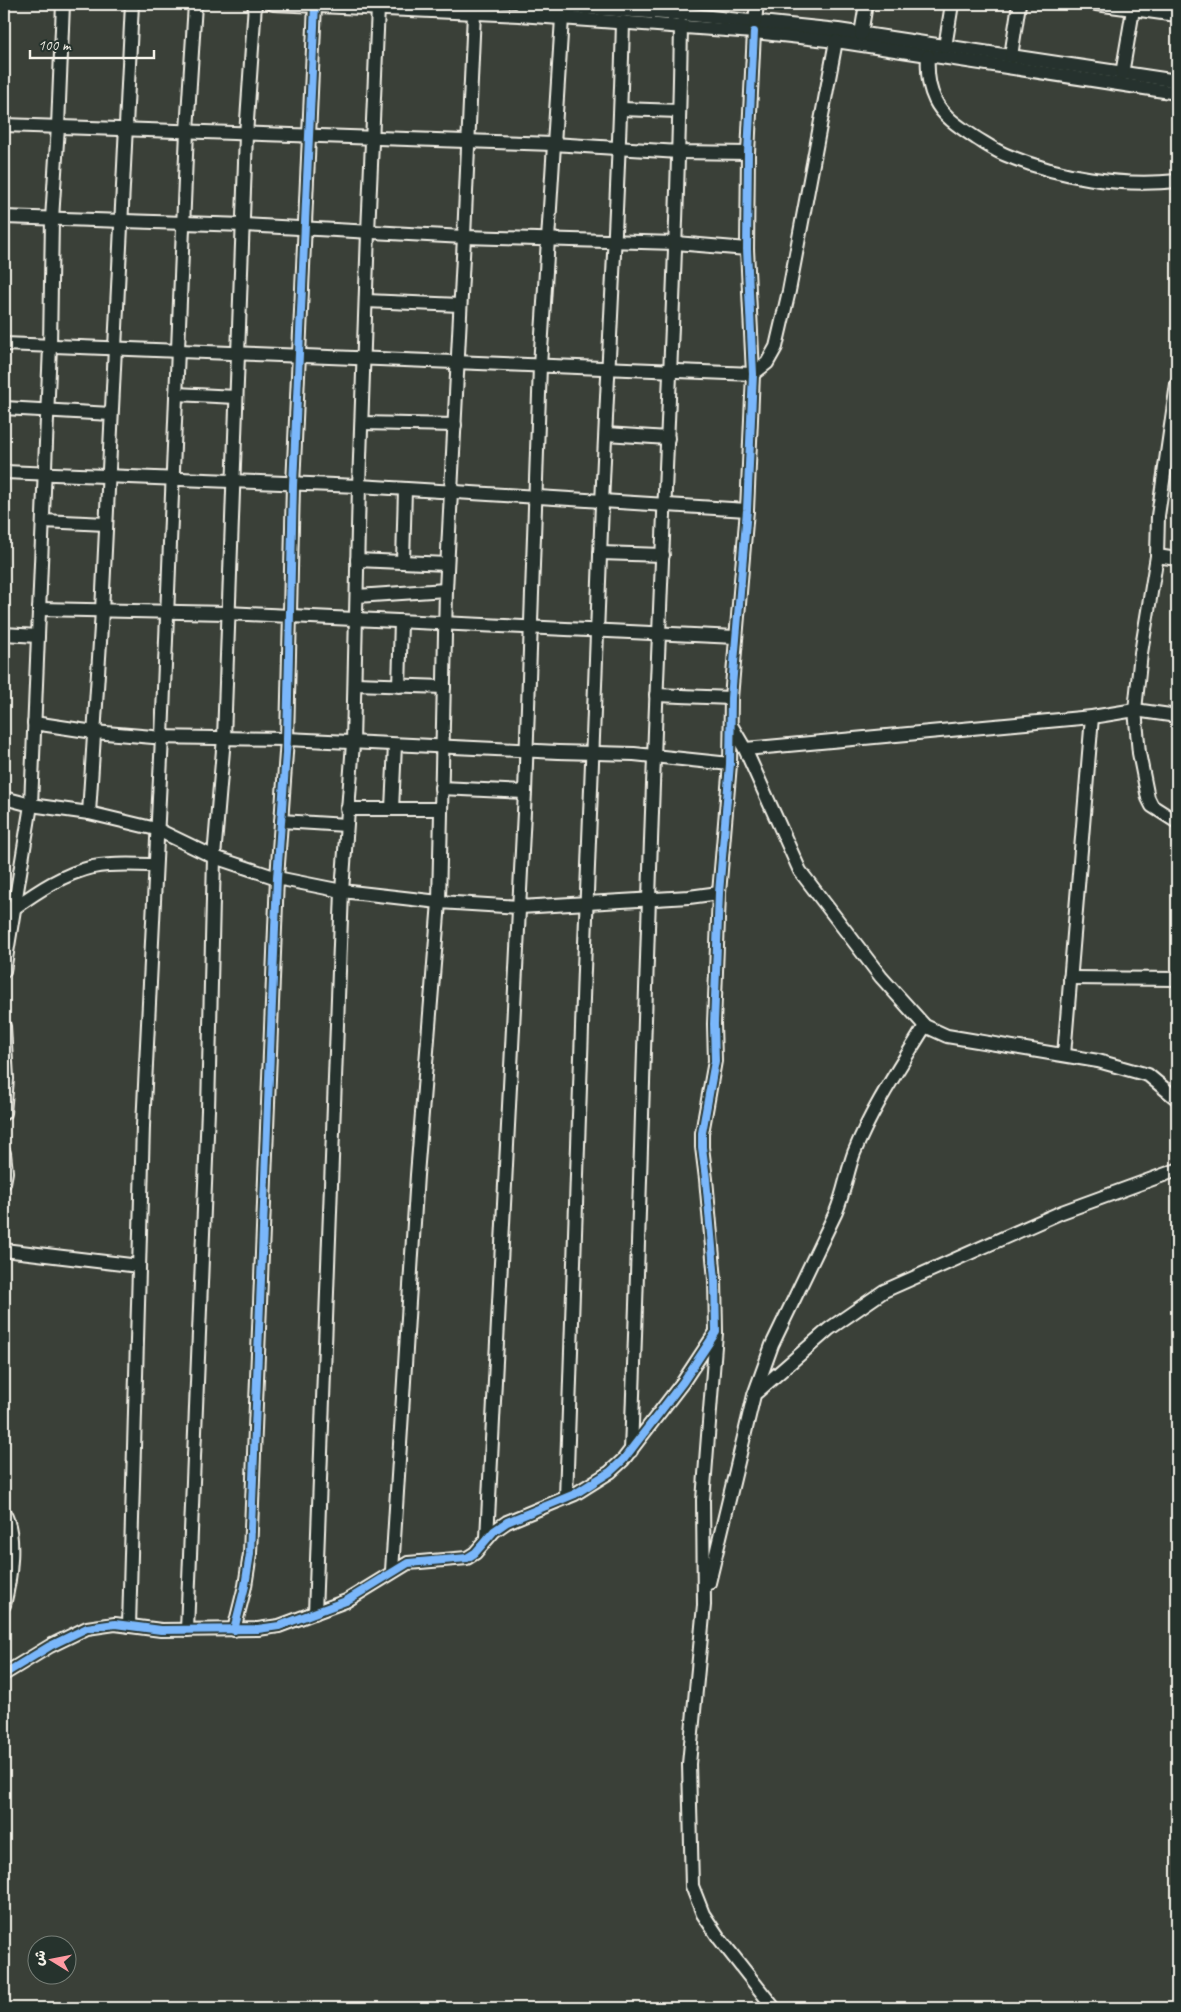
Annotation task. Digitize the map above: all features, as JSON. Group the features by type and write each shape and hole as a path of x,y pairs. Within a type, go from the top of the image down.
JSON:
{"street":[{"path":"4,971 9,908 31,805 50,346 52,219 63,4"},
{"path":"89,813 102,611 132,4"},
{"path":"129,1626 143,1126 162,737 187,131 195,4"},
{"path":"187,1630 208,1110 214,857 224,738 227,613 244,225 246,135 254,4"},
{"path":"273,4 474,13 562,9 653,8 928,56 1177,93"},
{"path":"520,4 562,9 623,22 681,26 754,27 861,34 1177,82"},
{"path":"757,4 754,27 748,153 747,249 753,374 747,510 731,698 730,764 720,893 714,1024 715,1061 702,1133 714,1270 716,1332 703,1500 704,1605 689,1764 692,1886 703,1914 719,1938 774,2008"},
{"path":"861,34 866,4"},
{"path":"946,47 952,4"},
{"path":"1011,56 1020,4"},
{"path":"1096,4 1133,6 1177,15"},
{"path":"234,1630 245,1586 250,1554 277,878 287,739 293,485 315,5"},
{"path":"1122,74 1133,6"},
{"path":"315,1613 342,890 353,743 359,486 378,8"},
{"path":"486,1538 520,907 540,366 562,9"},
{"path":"392,1571 417,1175 439,902 447,564 474,13"},
{"path":"566,1498 585,902 621,109 623,22"},
{"path":"631,1451 656,695 676,243 681,26"},
{"path":"4,344 457,364 753,374 767,363 776,347 789,291 836,41"},
{"path":"928,56 927,71 929,84 934,99 940,108 948,118 965,131 1004,155 1064,174 1133,183 1177,181"},
{"path":"621,109 680,111"},
{"path":"4,125 126,128 246,135 553,144 679,152 748,153"},
{"path":"4,217 244,225 464,237 676,243 747,249"},
{"path":"366,302 460,305"},
{"path":"1177,384 1175,412 1158,516 1157,556 1141,653 1135,710 1139,752 1148,798 1152,806 1177,822"},
{"path":"176,394 236,397"},
{"path":"4,408 111,414"},
{"path":"362,422 455,425"},
{"path":"606,434 668,438"},
{"path":"4,472 44,472 293,485 359,486 747,510"},
{"path":"402,562 405,489"},
{"path":"42,521 106,524"},
{"path":"600,553 662,555"},
{"path":"1157,556 1177,559"},
{"path":"358,560 447,564"},
{"path":"357,596 446,590"},
{"path":"39,610 227,613 736,637"},
{"path":"399,686 401,622"},
{"path":"4,634 38,636"},
{"path":"355,684 444,688"},
{"path":"656,695 731,698"},
{"path":"745,748 1092,717 1135,710 1177,716"},
{"path":"1064,1055 1092,717"},
{"path":"34,723 94,732 162,737 287,739 526,751 593,752 730,764"},
{"path":"731,724 745,748 800,871 881,977 925,1026 947,1036 1098,1061 1148,1075 1177,1098"},
{"path":"392,809 395,745"},
{"path":"442,788 525,792"},
{"path":"4,798 31,805 89,813 156,830 214,857 277,878 342,890 439,902 520,907 720,893"},
{"path":"347,809 442,809"},
{"path":"281,821 346,825"},
{"path":"9,908 41,889 93,867 123,864 155,865"},
{"path":"1070,978 1177,979"},
{"path":"4,1026 7,1079 4,1113"},
{"path":"704,1605 754,1395 772,1345 844,1194 854,1155 866,1128 925,1026"},
{"path":"4,1153 6,1172 4,1183"},
{"path":"754,1395 828,1330 884,1292 1062,1212 1177,1170"},
{"path":"4,1250 139,1266"},
{"path":"4,1674 50,1646 88,1628 115,1624 161,1630 234,1630 279,1626 346,1601 392,1571 408,1563 468,1558 475,1553 486,1538 507,1522 566,1498 610,1472 631,1451 683,1382 716,1332"},
{"path":"4,1512 8,1520 11,1574 4,1605"}],"cycle path":[{"path":"234,1630 245,1586 250,1554 277,878 287,739 293,485 315,5"},
{"path":"4,1674 50,1646 87,1628 115,1624 161,1630 258,1629 279,1626 346,1601 408,1563 467,1558 475,1553 494,1531 507,1522 575,1494 610,1472 623,1460 683,1382 716,1332 715,1280 702,1133 715,1061 714,1024 719,893 730,764 731,698 747,510 753,374 747,249 748,153 754,32"}]}
